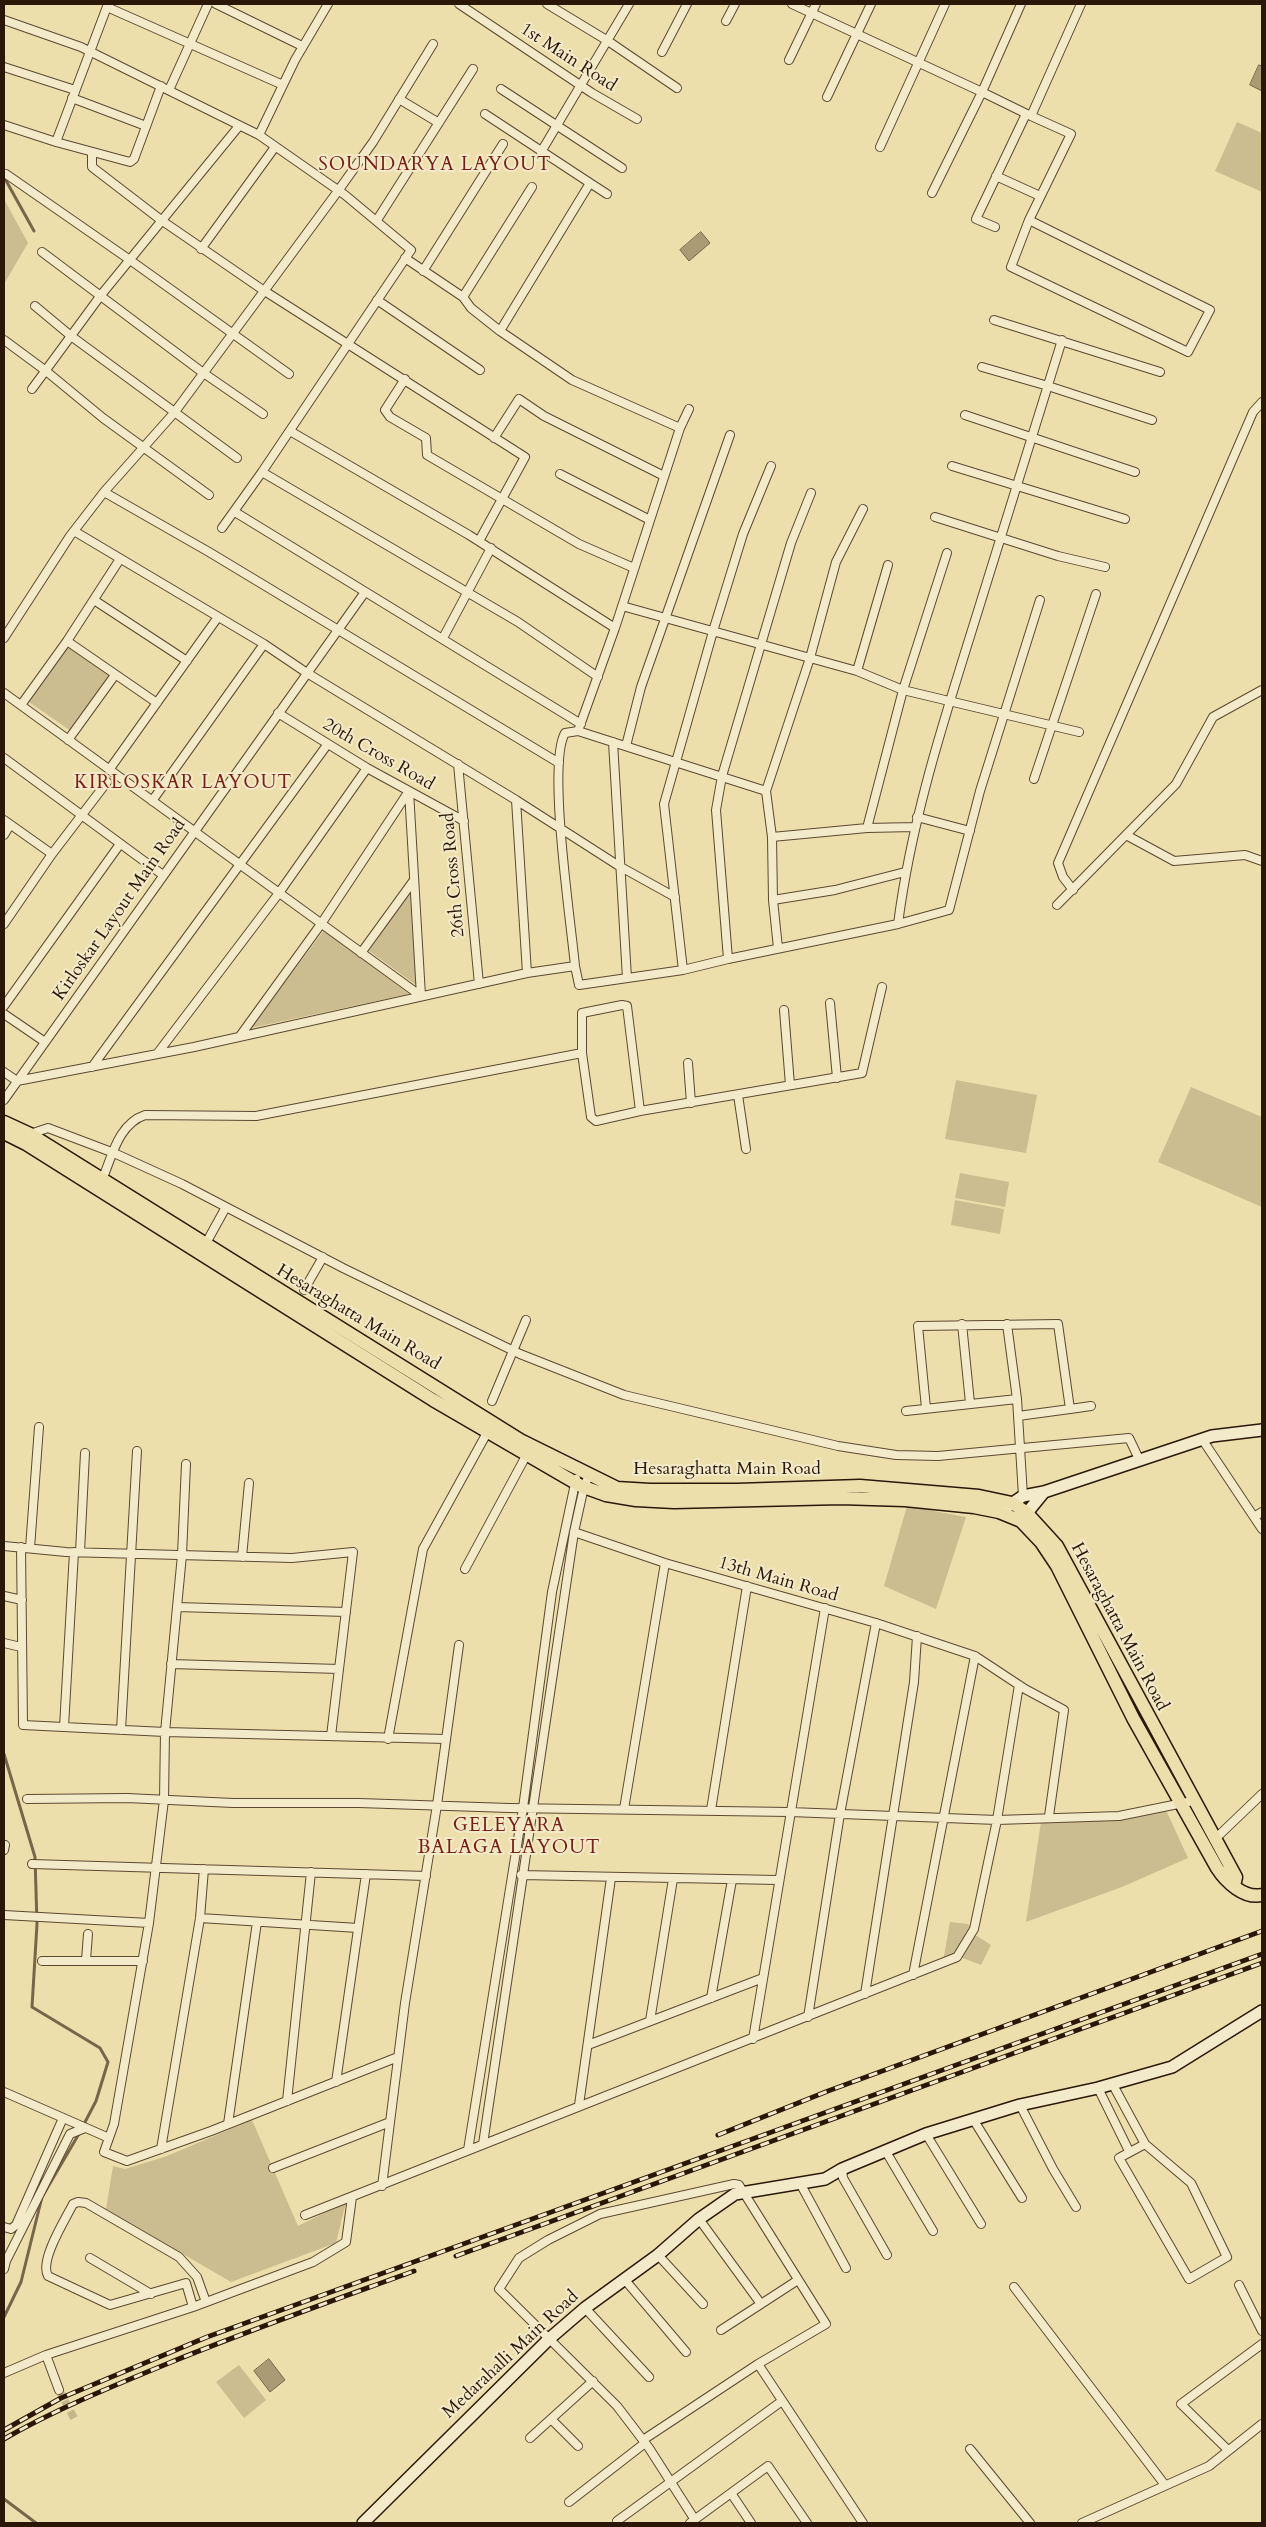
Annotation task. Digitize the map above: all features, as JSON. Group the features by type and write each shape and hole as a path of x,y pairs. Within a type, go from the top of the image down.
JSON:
{"main road":[{"name":"Hesaraghatta Main Road","path":"4,1122 424,1394 527,1454 582,1479 617,1488 650,1490 860,1486 1018,1500 1024,1517 1057,1566 1133,1718 1187,1803 1210,1844 1227,1884 1253,1896 1262,1894"},
{"path":"4,1133 28,1139"},
{"name":"Hesaraghatta Main Road","path":"28,1139 102,1180 606,1495 636,1500 674,1502 840,1498 905,1500 1024,1517"}],"street":[{"path":"169,90 208,4"},
{"path":"216,4 302,46"},
{"path":"259,135 302,46 328,4"},
{"name":"1st Main Road","path":"459,4 581,86 637,119"},
{"path":"547,4 608,41 677,88"},
{"path":"541,152 629,4"},
{"path":"662,52 687,4"},
{"path":"726,21 735,4"},
{"path":"792,4 1071,134 1029,220 1011,267 1188,352 1210,310 1029,220"},
{"path":"789,60 816,4"},
{"path":"827,97 871,4"},
{"path":"880,147 945,4"},
{"path":"932,192 982,92 1021,4"},
{"path":"995,227 976,219 996,176 1029,115 1081,4"},
{"path":"56,142 107,5 283,85"},
{"path":"4,20 89,51 259,135 338,190 377,220 411,250 290,432 222,528"},
{"path":"4,638 74,531 104,492 174,413 202,372 373,142 433,44"},
{"path":"4,67 73,94 146,126"},
{"path":"377,220 473,69"},
{"path":"4,124 56,142 132,161 161,86"},
{"path":"501,89 622,168"},
{"path":"399,99 439,123"},
{"path":"485,114 608,194"},
{"path":"32,389 101,295 239,126"},
{"path":"424,271 503,144"},
{"path":"202,248 275,147"},
{"path":"92,152 92,167 162,220 263,290 405,379 525,458 479,540"},
{"path":"6,174 289,374"},
{"path":"996,176 1040,196"},
{"path":"500,331 590,183"},
{"path":"463,297 532,187"},
{"path":"42,252 202,372 263,414"},
{"path":"405,258 463,297 471,308 500,331 572,380 680,428"},
{"path":"378,300 480,370"},
{"path":"35,306 71,336 237,458"},
{"path":"994,320 1160,372"},
{"path":"4,340 144,448 209,495"},
{"path":"898,924 905,872 914,827 950,701 1062,340"},
{"path":"982,367 1048,386 1152,420"},
{"path":"405,379 385,410 390,417 426,438 427,455 579,544 634,568"},
{"path":"494,438 519,399 544,416 664,476"},
{"path":"1073,890 1063,877 1058,863 1253,412 1262,402"},
{"path":"689,409 680,428 615,628 580,727 565,733 560,742 558,789 575,966 579,985 683,970 728,958 898,924 950,910 970,831 1040,600"},
{"path":"965,415 1135,472"},
{"path":"290,432 479,540 615,628"},
{"path":"626,746 641,686 730,435"},
{"path":"683,970 664,804 712,632 744,534 771,466"},
{"path":"952,466 1125,519"},
{"path":"262,472 518,622 598,677"},
{"path":"560,474 650,520"},
{"path":"104,492 209,552 559,763"},
{"path":"728,958 716,810 722,776 791,543 811,492"},
{"path":"778,948 773,900 772,837 766,791 810,658 836,562 863,509"},
{"path":"235,512 443,638 580,727 613,742 766,791"},
{"path":"935,517 1058,556 1105,567"},
{"path":"74,531 264,644 307,673 516,800 562,832 675,897"},
{"path":"443,638 490,548"},
{"path":"867,828 903,690 947,553"},
{"path":"21,705 67,641 120,559"},
{"path":"857,671 888,565"},
{"name":"Kirloskar Layout Main Road","path":"4,1100 365,592"},
{"path":"1034,780 1096,594"},
{"path":"94,600 187,661"},
{"path":"622,606 857,671 903,690 1079,732"},
{"path":"109,770 218,617"},
{"path":"67,641 157,704"},
{"path":"152,801 264,644"},
{"path":"68,740 115,675"},
{"path":"1057,905 1176,784 1214,717 1262,690"},
{"path":"4,693 421,996"},
{"name":"20th Cross Road","path":"278,714 327,745 464,821"},
{"path":"613,742 627,978"},
{"path":"92,1067 241,866 327,745"},
{"path":"4,758 163,875"},
{"name":"26th Cross Road","path":"458,764 478,984"},
{"path":"157,1054 279,893 367,768"},
{"path":"4,924 52,854 107,782"},
{"path":"409,791 421,996"},
{"path":"240,1036 321,924 409,791"},
{"path":"516,800 527,973"},
{"path":"917,817 970,831"},
{"path":"4,835 7,823 52,854"},
{"path":"772,837 867,828 914,827"},
{"path":"1126,835 1174,861 1245,855 1262,861"},
{"path":"4,1006 120,844"},
{"path":"773,900 835,890 905,872"},
{"path":"361,953 414,880"},
{"path":"4,1072 17,1081 157,1054 527,973 575,966"},
{"path":"640,1111 627,1006 622,1004 582,1013 582,1053 592,1119 596,1121 640,1111 864,1072 882,987"},
{"path":"830,1003 837,1078"},
{"path":"784,1010 790,1085"},
{"path":"4,1014 44,1042"},
{"path":"102,1180 125,1128 135,1118 145,1115 256,1116 582,1053"},
{"path":"688,1063 691,1103"},
{"path":"738,1095 746,1149"},
{"path":"28,1139 48,1128 114,1153 513,1351 624,1395 838,1446 896,1455 938,1456 1129,1438 1138,1459"},
{"path":"206,1245 226,1207"},
{"path":"304,1290 323,1257"},
{"path":"492,1401 526,1320"},
{"path":"962,1324 970,1403"},
{"path":"1007,1324 1017,1399 1021,1448 1018,1500"},
{"path":"926,1408 918,1326 1058,1324 1070,1409"},
{"path":"906,1411 1017,1399"},
{"path":"1018,1416 1091,1406"},
{"path":"38,1427 22,1600 23,1725 165,1732 258,1732 388,1739 446,1739"},
{"path":"999,1512 1018,1500 1202,1439 1262,1430"},
{"path":"388,1739 423,1549 488,1431"},
{"path":"1202,1439 1262,1529"},
{"path":"121,1730 137,1451"},
{"path":"64,1727 85,1453"},
{"path":"465,1569 527,1454"},
{"path":"186,1464 182,1555 165,1732 164,1800 156,1868 143,1961 114,2124 104,2152 127,2161 228,2124 398,2057"},
{"path":"468,2150 582,1479"},
{"path":"483,2144 522,1875 527,1808 552,1592 582,1479"},
{"path":"242,1557 249,1484"},
{"path":"1024,1517 1044,1492"},
{"path":"1254,1517 1262,1512"},
{"name":"13th Main Road","path":"574,1532 664,1563 876,1623 975,1656 1019,1685 1064,1710 1049,1816"},
{"path":"4,1546 77,1552 292,1558 353,1552 331,1736"},
{"path":"624,1809 664,1563"},
{"path":"711,1810 747,1586"},
{"path":"4,1596 22,1600"},
{"path":"177,1607 346,1612"},
{"path":"753,2039 778,1880 825,1608"},
{"path":"808,2017 840,1814 876,1623"},
{"path":"865,1994 914,1682 917,1636"},
{"path":"4,1643 21,1647"},
{"path":"382,2186 398,2057 438,1805 459,1645"},
{"path":"913,1975 975,1656"},
{"path":"171,1664 339,1669"},
{"path":"305,2215 957,1957 974,1928 997,1820 1019,1685"},
{"path":"1210,1844 1262,1794"},
{"path":"27,1800 164,1800 711,1810 997,1820 1049,1816 1119,1816 1187,1803"},
{"path":"32,1864 426,1876"},
{"path":"161,2149 200,1918 204,1869"},
{"path":"286,2101 311,1872"},
{"path":"336,2082 366,1874"},
{"path":"522,1875 778,1880"},
{"path":"579,2105 611,1878"},
{"path":"650,2021 673,1879"},
{"path":"711,1998 732,1880"},
{"path":"4,1915 149,1923"},
{"path":"200,1918 358,1928"},
{"path":"228,2124 257,1922"},
{"path":"86,1960 88,1934"},
{"path":"42,1961 143,1961"},
{"path":"588,2046 763,1978"},
{"path":"743,2191 825,2179 842,2168 926,2134 1020,2105 1098,2088 1172,2067 1262,2011"},
{"path":"1113,2084 1146,2144 1191,2183 1228,2257 1189,2279 1119,2158 1146,2144"},
{"path":"1098,2088 1130,2151"},
{"path":"4,2092 109,2138"},
{"path":"1020,2105 1053,2169 1076,2207"},
{"path":"4,2226 13,2229 16,2225 63,2118"},
{"path":"973,2119 1022,2198"},
{"path":"273,2168 390,2122"},
{"path":"4,2269 5,2261 70,2134 85,2128"},
{"path":"926,2134 981,2224"},
{"path":"884,2150 933,2231"},
{"path":"842,2168 843,2178 887,2254"},
{"path":"800,2183 846,2268"},
{"path":"569,2502 644,2441 758,2364 826,2324 743,2191 739,2185 734,2184 600,2214 548,2240 520,2258 499,2289 617,2406 644,2441 671,2482 693,2521 768,2466 807,2523"},
{"name":"Medarahalli Main Road","path":"367,2522 549,2339 585,2308 658,2255 699,2219 743,2191"},
{"path":"4,2373 46,2355 193,2307 313,2262 346,2242 352,2197"},
{"path":"197,2277 186,2283 151,2294 114,2305 105,2305 48,2276 45,2271 46,2258 72,2204 78,2202 86,2203 179,2257 197,2277 206,2302"},
{"path":"699,2219 762,2304"},
{"path":"658,2255 703,2304"},
{"path":"90,2258 151,2294"},
{"path":"624,2280 686,2352"},
{"path":"721,2330 798,2280"},
{"path":"186,2283 193,2307"},
{"path":"1239,2285 1262,2331"},
{"path":"1014,2287 1165,2486"},
{"path":"585,2308 649,2377"},
{"path":"1228,2450 1181,2404 1262,2344"},
{"path":"46,2355 59,2390"},
{"path":"758,2364 863,2523"},
{"path":"530,2438 592,2381"},
{"path":"618,2521 782,2401"},
{"path":"552,2419 578,2446"},
{"path":"1082,2523 1209,2466 1262,2424"},
{"path":"970,2449 1030,2523"},
{"path":"731,2493 751,2523"}],"shaded area":[{"path":"1259,65 1262,66 1262,91 1250,85"},
{"path":"1237,122 1262,133 1262,192 1215,171"},
{"path":"4,199 28,243 4,284"},
{"path":"701,232 710,243 689,261 680,250"},
{"path":"69,645 111,675 71,731 29,702"},
{"path":"411,890 416,985 369,951"},
{"path":"324,930 409,994 251,1028"},
{"path":"956,1080 1037,1095 1026,1153 945,1139"},
{"path":"1191,1087 1262,1117 1262,1207 1158,1162"},
{"path":"960,1173 1009,1182 1005,1207 955,1198"},
{"path":"955,1200 1004,1209 1000,1234 951,1225"},
{"path":"907,1506 966,1517 936,1609 884,1586"},
{"path":"1165,1808 1188,1858 1122,1887 1026,1922 1041,1822 1121,1820"},
{"path":"950,1922 968,1924 972,1929 956,1955 943,1961"},
{"path":"974,1934 991,1945 981,1965 960,1957"},
{"path":"252,2120 298,2226 346,2202 336,2243 231,2282 106,2209 113,2166 125,2169 167,2156"},
{"path":"269,2359 285,2380 270,2392 254,2371"},
{"path":"239,2365 266,2400 244,2418 216,2382"}],"waterway":[{"path":"4,177 34,231"},
{"path":"4,1754 35,1857 37,1924 32,2007 100,2048 108,2062 96,2101 83,2126"},
{"path":"4,2317 21,2282 42,2197 80,2132"},
{"path":"4,2499 36,2523"}],"tunnel":[{"path":"59,2390 75,2420"}],"railway":[{"path":"718,2135 828,2091 1262,1931"},
{"path":"4,2430 61,2398 207,2337 1262,1954"},
{"path":"456,2256 1262,1963"},
{"path":"4,2439 64,2408 169,2363 260,2327 414,2271"}],"district":[{"name":"SOUNDARYA LAYOUT","path":"435,166"},
{"name":"KIRLOSKAR LAYOUT","path":"183,784"},
{"name":"GELEYARA BALAGA LAYOUT","path":"509,1838"}]}
